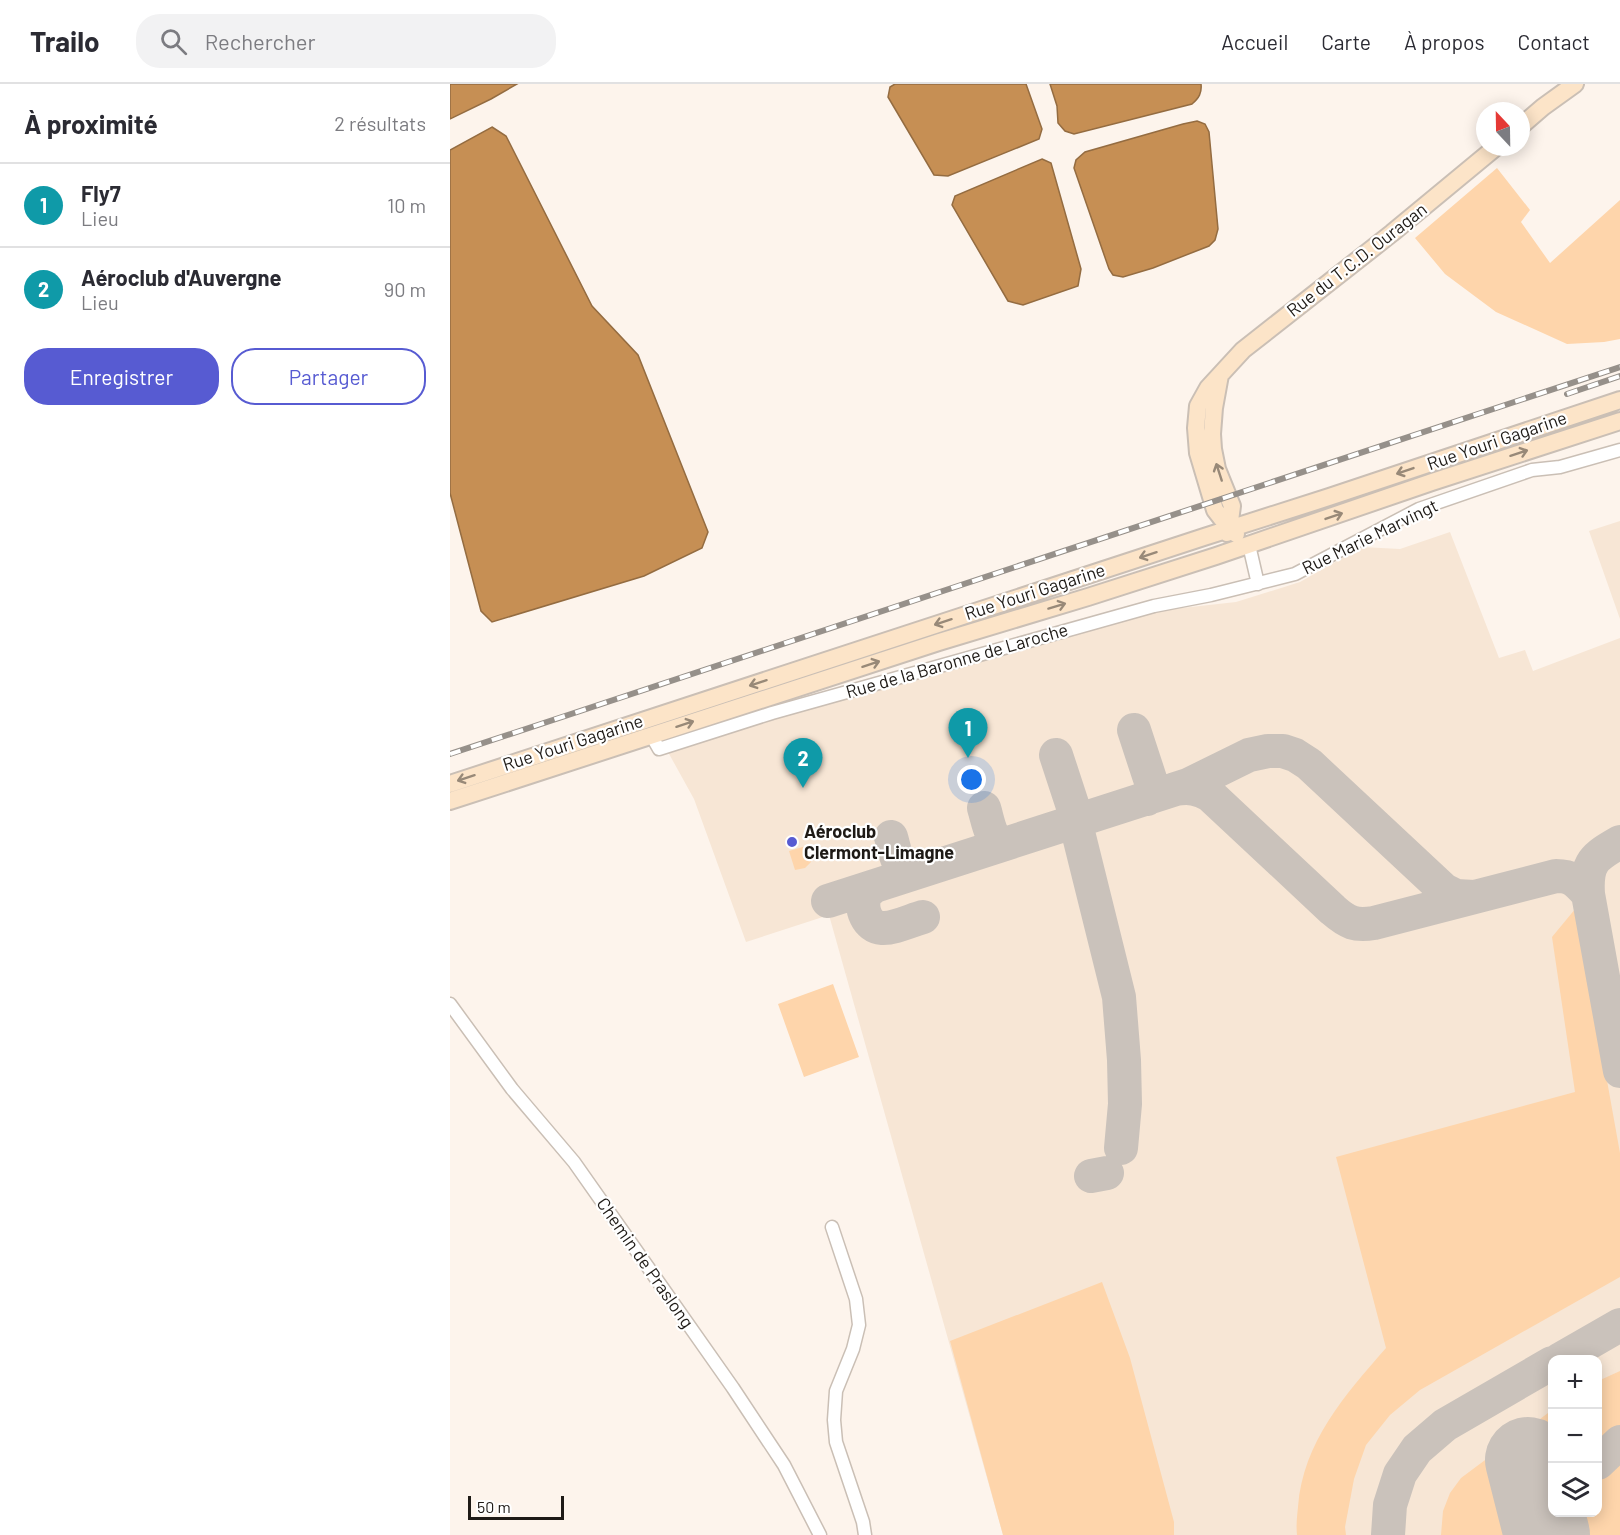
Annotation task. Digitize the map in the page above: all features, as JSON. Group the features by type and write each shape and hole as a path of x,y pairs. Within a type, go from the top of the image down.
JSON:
{"main road":[{"path":"1530,118 1575,84"},
{"name":"Rue du T.C.D. Ouragan","path":"1249,545 1229,528 1224,508 1198,453 1196,428 1198,406 1208,388 1244,350 1485,156"},
{"name":"Rue Youri Gagarine","path":"450,784 1620,400"},
{"name":"Rue Youri Gagarine","path":"450,801 655,742 939,642 1249,545 1432,482 1618,422"},
{"path":"1204,537 1224,508 1251,512 1299,497 1329,497"},
{"path":"1249,545 1258,530 1305,514 1329,497"},
{"path":"1216,555 1229,528"}],"street":[{"name":"Rue Marie Marvingt","path":"1258,584 1295,574 1419,509 1532,470 1560,467 1620,450"},
{"path":"1249,545 1258,584"},
{"name":"Rue de la Baronne de Laroche","path":"655,742 772,713 1154,606 1258,584"},
{"name":"Chemin de Praslong","path":"450,1004 512,1089 574,1162 733,1388 784,1465 820,1535"},
{"path":"832,1227 856,1299 859,1325 853,1349 836,1392 834,1420 836,1442 863,1522 865,1535"}],"shaded area":[{"path":"450,84 517,84 450,119"},
{"path":"895,84 1026,84 1042,129 1039,139 948,176 934,175 888,97 890,87"},
{"path":"1050,84 1201,84 1201,87 1200,95 1192,104 1074,134 1065,131 1058,123 1057,106"},
{"path":"1197,121 1205,124 1209,132 1218,229 1215,240 1209,246 1153,268 1123,277 1113,275 1074,168 1076,160 1085,152"},
{"path":"492,127 506,136 592,306 638,355 708,532 702,548 644,576 492,622 481,611 450,493 450,150"},
{"path":"1042,159 1051,163 1081,269 1078,286 1023,305 1008,301 952,205 955,196"},
{"path":"1497,168 1530,210 1521,222 1550,263 1620,200 1620,339 1567,344 1496,312 1445,274 1415,238"},
{"path":"1620,521 1620,619 1589,531"},
{"path":"1450,532 1499,658 1525,650 1533,671 1620,638 1620,1535 1003,1535 829,915 746,942 694,799 668,752 774,718 1155,611 1236,602 1300,582 1362,547 1400,549"},
{"path":"806,846 811,862 805,868 795,870 789,851"},
{"path":"1576,908 1620,1153 1620,1277 1420,1390 1390,1415 1366,1445 1354,1479 1345,1527 1346,1535 1297,1535 1297,1514 1302,1483 1317,1441 1341,1402 1386,1348 1336,1157 1575,1092 1552,937"},
{"path":"833,984 859,1057 804,1077 778,1004"},
{"path":"1102,1282 1130,1358 1174,1522 1174,1535 1003,1535 950,1341"},
{"path":"1620,1371 1620,1535 1441,1535 1443,1511 1450,1493 1461,1478 1548,1413 1548,1517 1602,1517 1602,1379"}],"taxiway":[{"path":"1134,730 1153,788 1147,799"},
{"path":"828,901 1188,785 1249,755 1268,751 1283,751 1309,764 1444,890 1456,896 1474,897"},
{"path":"1056,755 1075,813 1079,817 1087,817"},
{"path":"1175,789 1193,789 1210,795 1333,910 1348,921 1357,924 1374,923 1556,876 1574,880 1588,894 1620,1071"},
{"path":"984,808 993,835 1004,844"},
{"path":"1087,817 1080,824 1078,832 1119,997 1125,1104 1121,1148"},
{"path":"891,837 900,864 906,872 911,874"},
{"path":"1588,894 1590,867 1598,857 1620,842"},
{"path":"875,886 865,896 863,906 872,924 886,928 923,917"},
{"path":"1091,1176 1107,1173"},
{"path":"1568,1355 1620,1325"},
{"path":"1388,1535 1390,1505 1400,1474 1417,1449 1445,1425 1548,1365"},
{"path":"1602,1459 1620,1442"},
{"path":"1542,1515 1548,1509"}],"runway":[{"path":"1528,1460 1547,1535"}],"railway":[{"path":"450,754 1620,367"},
{"path":"1567,394 1620,376"}],"place":[{"name":"Fly7","path":"968,758"},
{"name":"Aéroclub d'Auvergne","path":"803,788"},
{"name":"Aéroclub Clermont-Limagne","path":"792,842"}]}
